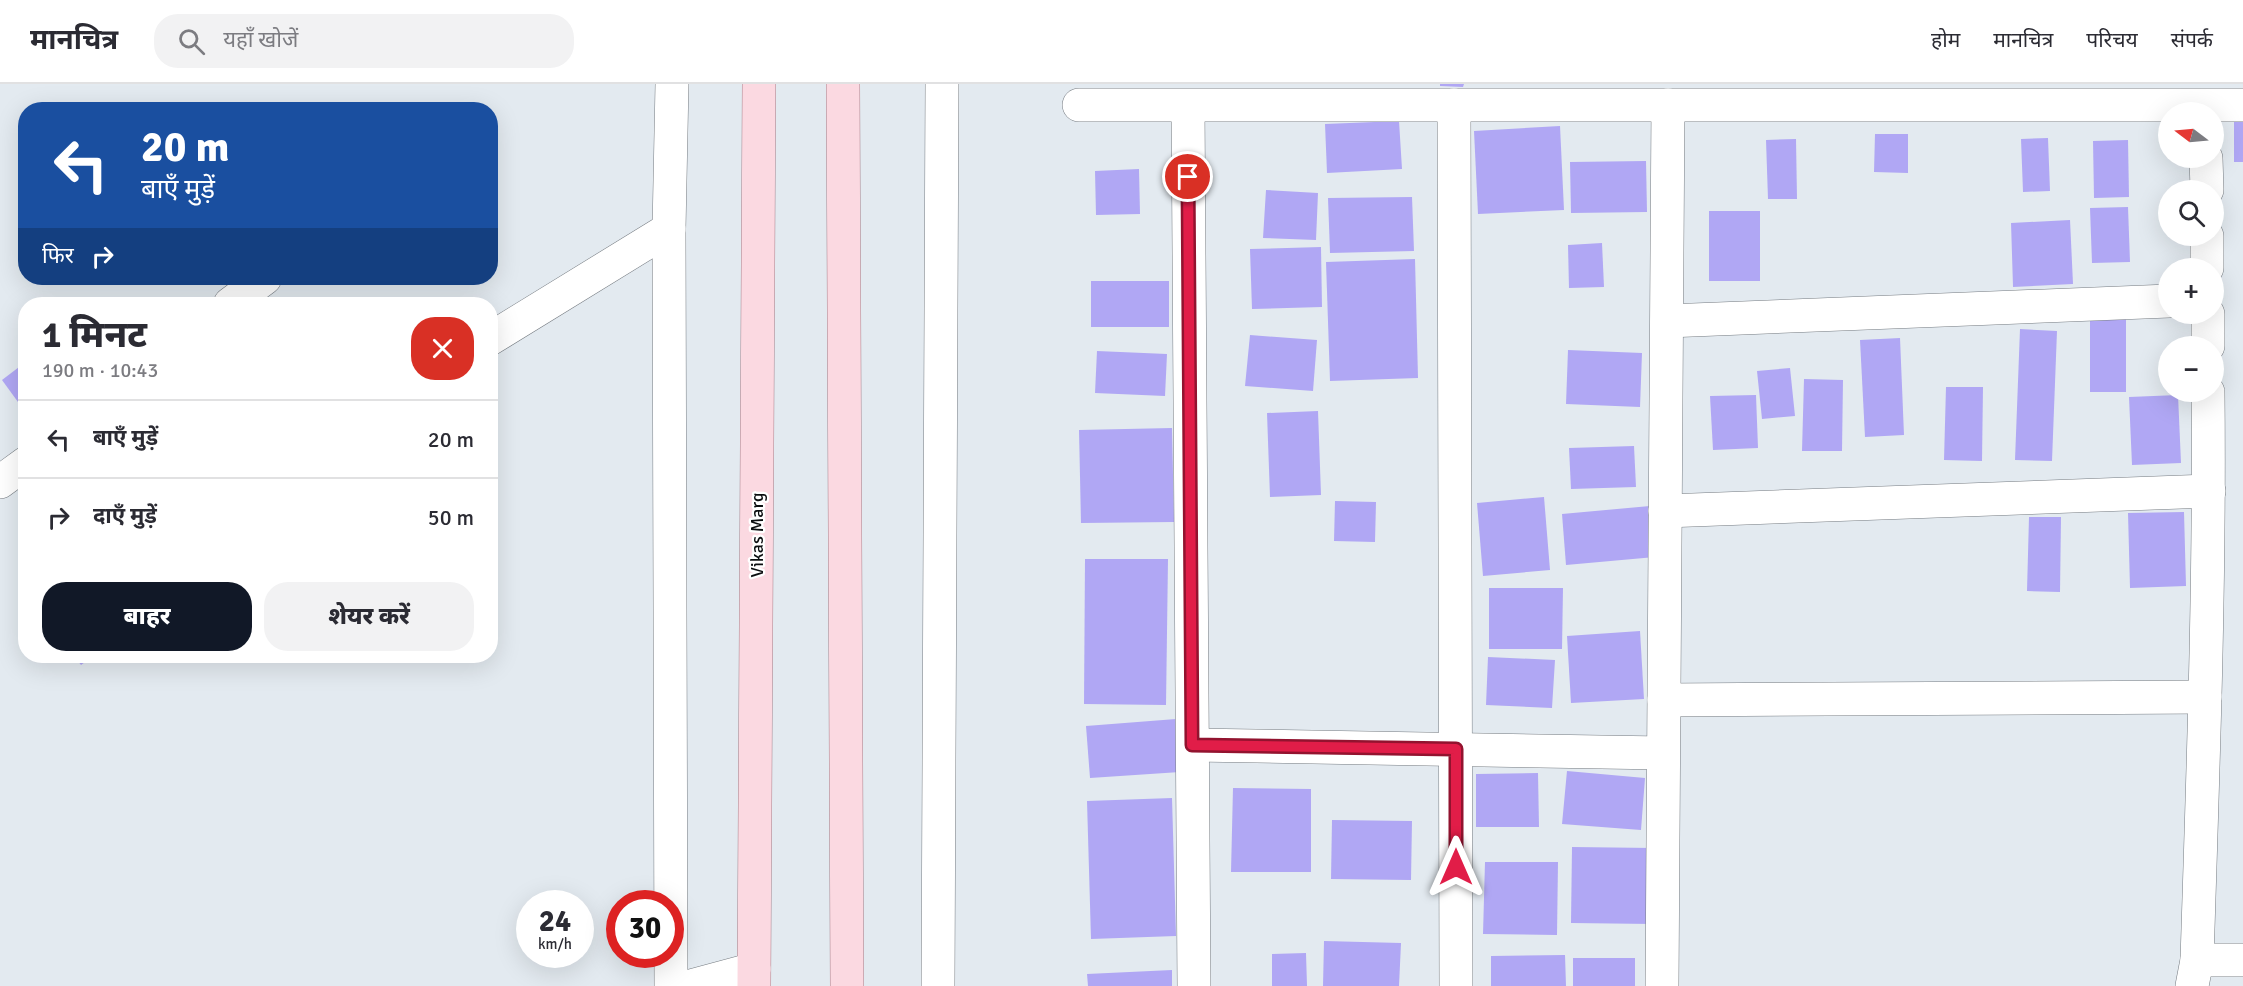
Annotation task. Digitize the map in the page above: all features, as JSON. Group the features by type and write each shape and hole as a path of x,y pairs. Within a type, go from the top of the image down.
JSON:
{"main road":[{"name":"Vikas Marg","path":"754,978 759,84"},
{"path":"843,84 847,986"}],"street":[{"path":"671,986 669,229 672,84"},
{"path":"938,986 942,84"},
{"path":"1079,105 1668,105 2158,109"},
{"path":"1454,105 1456,986"},
{"path":"1662,986 1668,105"},
{"path":"2224,107 2243,105"},
{"path":"1188,106 1194,986"},
{"path":"498,334 669,229"},
{"path":"239,297 256,285"},
{"path":"1667,321 2158,301"},
{"path":"2208,402 2209,491 2205,698 2194,973 2243,960"},
{"path":"0,482 18,469"},
{"path":"1665,511 2209,491"},
{"path":"1664,700 2205,698"},
{"path":"1192,745 1663,753"},
{"path":"691,986 754,978"}],"building":[{"path":"1440,84 1464,84 1463,87 1440,86"},
{"path":"2234,112 2243,112 2243,162 2234,162"},
{"path":"1399,121 1402,169 1327,173 1325,124"},
{"path":"1560,126 1564,210 1478,214 1474,131"},
{"path":"1875,134 1908,134 1908,173 1874,172"},
{"path":"2048,138 2050,191 2023,192 2021,139"},
{"path":"1796,139 1797,199 1768,199 1766,140"},
{"path":"2128,140 2129,197 2094,198 2093,141"},
{"path":"1646,161 1647,212 1571,213 1570,162"},
{"path":"1139,169 1140,214 1096,215 1095,171"},
{"path":"1266,190 1318,193 1316,240 1263,238"},
{"path":"1412,197 1414,251 1330,253 1328,198"},
{"path":"2128,207 2130,262 2092,263 2090,208"},
{"path":"1709,211 1760,211 1760,281 1709,281"},
{"path":"2070,220 2073,284 2013,287 2011,223"},
{"path":"1602,243 1604,287 1569,288 1568,245"},
{"path":"1321,247 1322,307 1252,309 1250,249"},
{"path":"1415,259 1418,378 1330,381 1326,262"},
{"path":"1091,281 1169,281 1169,327 1091,327"},
{"path":"2126,319 2126,392 2090,392 2090,320"},
{"path":"2020,329 2057,331 2052,461 2015,460"},
{"path":"1250,335 1317,340 1313,391 1245,386"},
{"path":"1900,338 1904,435 1865,437 1860,340"},
{"path":"1568,350 1642,353 1640,407 1566,404"},
{"path":"1097,351 1167,354 1165,396 1095,393"},
{"path":"18,368 18,402 2,380"},
{"path":"1790,368 1795,416 1762,419 1757,371"},
{"path":"1804,379 1843,380 1842,451 1802,451"},
{"path":"1946,387 1983,387 1982,461 1944,460"},
{"path":"1756,395 1758,448 1713,450 1710,396"},
{"path":"2158,396 2158,402 2178,402 2181,463 2132,465 2129,397"},
{"path":"1318,411 1321,495 1270,497 1267,413"},
{"path":"1172,428 1174,522 1081,523 1079,430"},
{"path":"1634,446 1636,487 1571,489 1569,448"},
{"path":"1544,497 1550,570 1483,576 1477,503"},
{"path":"1335,501 1376,502 1375,542 1334,541"},
{"path":"1650,506 1655,557 1566,565 1562,514"},
{"path":"2184,512 2186,586 2130,588 2128,513"},
{"path":"2029,517 2061,517 2060,592 2027,591"},
{"path":"1085,559 1168,559 1166,705 1084,704"},
{"path":"1489,588 1563,588 1562,649 1489,649"},
{"path":"1640,631 1644,699 1571,703 1567,636"},
{"path":"1488,657 1555,660 1552,708 1486,705"},
{"path":"1176,719 1180,772 1090,778 1086,726"},
{"path":"1567,771 1645,778 1641,830 1562,824"},
{"path":"1538,773 1539,827 1476,827 1476,774"},
{"path":"1233,788 1311,789 1311,872 1231,872"},
{"path":"1172,798 1176,936 1091,939 1087,801"},
{"path":"1332,820 1412,821 1411,880 1331,879"},
{"path":"1572,847 1654,848 1653,924 1571,923"},
{"path":"1485,862 1558,862 1557,935 1483,934"},
{"path":"1324,941 1401,943 1399,986 1323,986"},
{"path":"1306,953 1307,986 1272,986 1272,954"},
{"path":"1565,955 1566,986 1491,986 1491,956"},
{"path":"1573,958 1635,958 1635,986 1573,986"},
{"path":"1172,970 1172,986 1088,986 1087,974"}],"route":[{"path":"1188,177 1192,745 1456,749 1456,867"}]}
